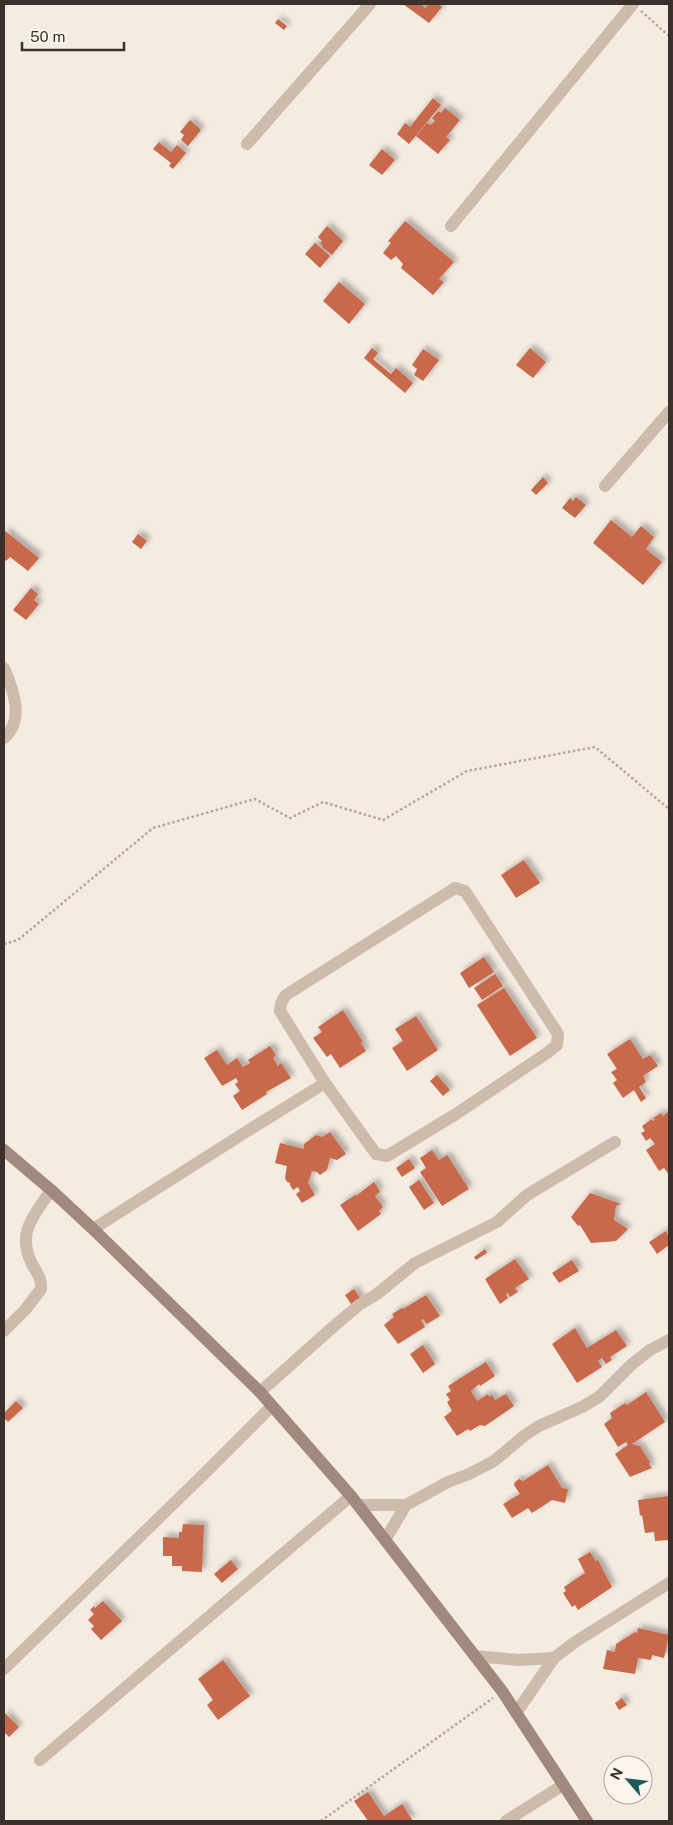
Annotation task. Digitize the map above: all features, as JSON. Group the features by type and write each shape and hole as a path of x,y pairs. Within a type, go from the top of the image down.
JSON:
{"street":[{"path":"247,144 370,4"},
{"path":"451,226 633,4"},
{"path":"605,486 669,412"},
{"path":"4,668 13,689 16,718 4,738"},
{"path":"455,888 465,891 558,1034 557,1046 456,1114 387,1156 376,1154 326,1083 280,1011 282,1000 286,995 455,888"},
{"path":"93,1229 326,1083"},
{"path":"260,1392 333,1327 360,1305 383,1290 415,1263 497,1222 527,1195 615,1142"},
{"path":"4,1150 52,1190 260,1392 355,1501 476,1656 587,1821"},
{"path":"4,1331 25,1310 41,1289 40,1277 32,1264 25,1246 26,1233 32,1219 52,1190"},
{"path":"386,1540 406,1505 448,1482 494,1461 539,1426 582,1407 599,1397 632,1364 650,1350 669,1340"},
{"path":"4,1668 272,1406"},
{"path":"40,1760 355,1501 406,1505"},
{"path":"516,1713 554,1658 575,1642 669,1583"},
{"path":"476,1656 518,1660 554,1658"},
{"path":"506,1821 563,1785"}],"path":[{"path":"633,4 669,36"},
{"path":"4,944 18,940 152,828 255,799 290,818 323,802 383,820 467,771 595,747 669,809"},
{"path":"321,1821 502,1692"}],"building":[{"path":"403,4 421,4 425,8 429,4 438,4 442,7 429,23"},
{"path":"278,19 287,26 284,30 275,23"},
{"path":"433,98 441,105 409,144 397,134 405,123 410,127"},
{"path":"445,108 460,120 446,137 450,140 438,154 416,136 427,123 431,125 435,121 432,118 438,111 441,113"},
{"path":"190,120 201,130 188,146 181,140 184,135 180,132"},
{"path":"159,142 171,152 177,145 186,153 173,169 169,166 171,163 153,149"},
{"path":"382,149 395,160 382,175 369,165"},
{"path":"405,221 454,262 439,279 444,282 433,295 401,268 403,264 396,256 391,260 383,253 391,243 388,241"},
{"path":"327,226 343,241 332,255 322,247 320,243 322,241 318,237"},
{"path":"315,243 330,256 320,268 305,254"},
{"path":"339,282 365,304 349,324 323,301"},
{"path":"372,348 378,353 373,359 391,374 396,368 413,383 405,393 364,358"},
{"path":"530,348 546,362 533,378 516,365"},
{"path":"423,349 439,360 423,381 414,375 417,369 412,365"},
{"path":"543,477 548,483 536,495 531,490"},
{"path":"576,497 586,505 575,518 562,508 570,498 573,501"},
{"path":"611,520 632,537 641,526 654,537 646,549 662,562 643,585 593,543"},
{"path":"4,530 39,558 28,571 10,557 6,561 4,559"},
{"path":"138,534 147,541 141,549 132,542"},
{"path":"31,588 38,594 34,600 39,604 26,620 13,610"},
{"path":"524,860 540,883 516,898 501,875"},
{"path":"484,957 494,972 469,988 460,973"},
{"path":"495,974 503,986 482,1000 474,988"},
{"path":"504,988 537,1038 510,1056 477,1005"},
{"path":"343,1010 363,1042 361,1043 366,1051 340,1068 331,1054 327,1057 313,1038 322,1032 318,1027"},
{"path":"416,1016 438,1050 407,1071 392,1048 403,1041 395,1029"},
{"path":"630,1039 643,1059 650,1055 658,1066 643,1076 646,1082 639,1087 646,1098 641,1102 634,1090 623,1098 613,1083 617,1080 611,1072 617,1069 607,1054"},
{"path":"270,1046 276,1055 273,1058 278,1066 281,1063 291,1078 266,1092 267,1094 242,1110 233,1096 240,1091 235,1084 238,1082 236,1078 222,1086 204,1058 217,1050 227,1065 237,1058 243,1067 250,1063 248,1060"},
{"path":"437,1075 450,1090 443,1096 430,1081"},
{"path":"668,1112 669,1175 664,1168 659,1171 646,1150 655,1144 650,1138 646,1141 641,1133 645,1131 642,1126 652,1119 653,1121 655,1120 653,1118 661,1113 663,1116"},
{"path":"330,1132 346,1154 337,1160 330,1158 327,1170 320,1175 312,1171 308,1183 315,1195 302,1203 296,1194 300,1191 298,1187 293,1190 285,1178 287,1166 275,1163 280,1143 304,1149 304,1144 316,1135 322,1137"},
{"path":"432,1150 439,1160 447,1155 469,1189 442,1206 420,1172 426,1168 420,1158"},
{"path":"409,1159 415,1168 402,1177 396,1168"},
{"path":"419,1180 434,1203 424,1210 409,1187"},
{"path":"374,1182 380,1192 375,1196 383,1207 379,1211 381,1214 358,1231 340,1205 356,1196"},
{"path":"590,1193 621,1204 616,1206 614,1220 628,1229 616,1241 591,1243 580,1225 578,1226 571,1217"},
{"path":"666,1231 669,1237 669,1245 657,1254 649,1242"},
{"path":"485,1249 487,1253 476,1260 474,1257"},
{"path":"515,1259 529,1279 515,1288 518,1292 510,1297 508,1293 506,1294 508,1298 500,1304 485,1279"},
{"path":"572,1260 579,1271 559,1283 552,1273"},
{"path":"354,1289 362,1301 353,1307 345,1295"},
{"path":"426,1295 440,1316 427,1324 423,1319 421,1320 425,1327 398,1344 384,1325 394,1317 392,1314"},
{"path":"575,1328 587,1348 616,1330 627,1346 610,1357 612,1360 606,1364 602,1358 598,1361 602,1367 577,1383 552,1344"},
{"path":"423,1345 435,1364 423,1373 410,1354"},
{"path":"486,1362 495,1376 480,1386 479,1384 471,1391 477,1401 488,1394 489,1397 492,1395 495,1400 506,1394 514,1406 485,1426 480,1425 470,1431 468,1429 457,1436 444,1417 452,1411 447,1402 450,1400 446,1394 451,1391 448,1386"},
{"path":"646,1392 665,1422 632,1444 640,1446 652,1468 630,1477 615,1454 628,1445 626,1442 618,1447 604,1424 612,1418 610,1413 625,1403 627,1405"},
{"path":"16,1401 23,1408 8,1422 4,1418 4,1413"},
{"path":"548,1465 562,1488 568,1489 565,1503 552,1500 532,1513 528,1508 512,1518 503,1504 520,1494 514,1485 515,1482 519,1479 523,1481"},
{"path":"669,1496 669,1540 655,1541 654,1532 645,1533 638,1500"},
{"path":"183,1524 204,1525 202,1572 182,1571 182,1566 172,1566 172,1556 163,1556 163,1537 179,1538 179,1532 182,1532"},
{"path":"590,1552 596,1561 598,1560 612,1587 578,1610 575,1605 572,1607 563,1593 566,1591 564,1587 585,1573 578,1559"},
{"path":"231,1560 238,1569 222,1583 214,1574"},
{"path":"103,1601 122,1621 101,1640 91,1629 94,1626 88,1620 94,1614 90,1610"},
{"path":"638,1628 669,1635 664,1658 652,1655 651,1660 638,1658 635,1674 603,1669 607,1650 615,1652 616,1644 635,1632 637,1633"},
{"path":"223,1660 250,1696 218,1720 207,1705 213,1700 198,1679"},
{"path":"622,1698 627,1705 619,1710 615,1703"},
{"path":"4,1712 19,1727 9,1737 4,1732"},
{"path":"368,1792 384,1816 402,1804 413,1821 368,1821 354,1801"}]}
